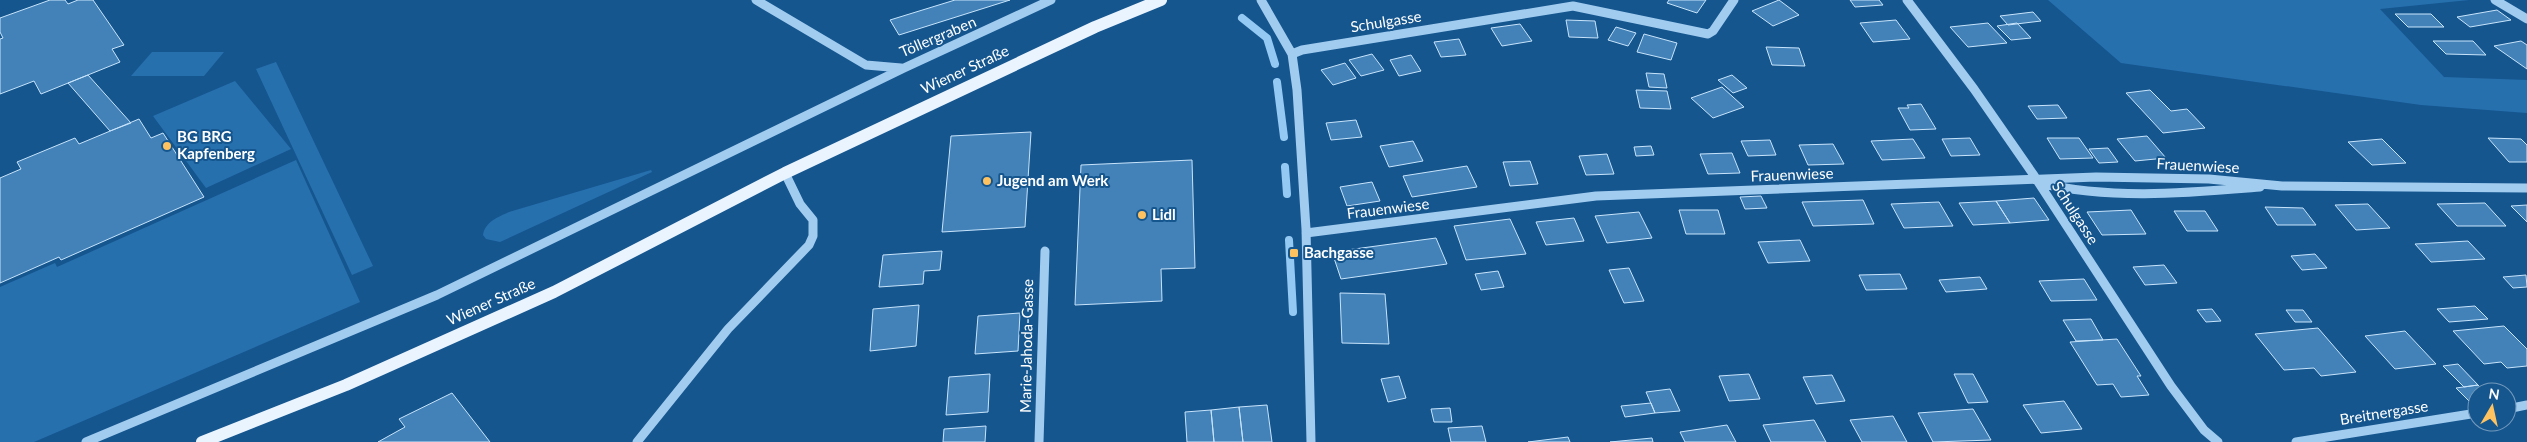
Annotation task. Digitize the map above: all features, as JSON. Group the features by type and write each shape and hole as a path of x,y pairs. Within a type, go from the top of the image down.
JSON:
{"main road":[{"name":"Wiener Straße","path":"202,442 346,386 554,292 785,173 1095,27 1161,0"}],"street":[{"name":"Töllergraben","path":"756,0 866,65 904,68 1051,0"},
{"path":"1261,0 1280,29 1292,54 1303,151 1311,442"},
{"name":"Schulgasse","path":"1292,54 1302,50 1573,6 1591,8 1708,34 1713,31 1734,0"},
{"name":"Schulgasse","path":"1907,0 1974,89 2038,182 2171,386 2204,430 2218,442"},
{"path":"2495,0 2527,19"},
{"path":"86,442 437,295 904,68"},
{"path":"637,442 728,329 809,245 813,236 813,220 802,212 795,190 785,173"},
{"name":"Frauenwiese","path":"1306,233 1596,196 2038,182 2096,177 2209,178 2282,186"},
{"name":"Frauenwiese","path":"2038,182 2067,191 2096,193 2194,193 2282,186 2527,188"},
{"name":"Marie-Jahoda-Gasse","path":"1039,442 1045,251"},
{"name":"Breitnergasse","path":"2296,442 2467,415"}],"shaded area":[{"path":"2048,0 2469,0 2380,9 2444,77 2527,80 2527,113 2421,105 2121,63"},
{"path":"152,52 224,52 204,76 131,76"},
{"path":"276,62 373,266 352,275 256,69"},
{"path":"235,81 291,149 206,188 153,116"},
{"path":"296,160 360,302 34,442 0,442 0,287 55,263 57,267"},
{"path":"651,170 652,172 500,242 486,239 483,235 489,223 509,212"}],"building":[{"path":"50,0 65,0 68,4 78,0 93,0 124,45 112,49 120,62 41,94 34,81 0,94 0,39 3,38 0,32 0,18"},
{"path":"955,0 1010,0 899,35 890,20"},
{"path":"1669,0 1706,0 1697,13 1667,3"},
{"path":"1779,0 1799,15 1773,26 1752,11"},
{"path":"1850,0 1879,0 1883,5 1855,7"},
{"path":"2497,10 2511,20 2470,27 2457,17"},
{"path":"2033,12 2041,21 2008,25 2000,16"},
{"path":"2395,14 2431,14 2444,27 2408,27"},
{"path":"1566,20 1595,21 1598,38 1569,37"},
{"path":"1896,20 1910,39 1873,42 1860,23"},
{"path":"1988,23 2007,43 1968,47 1950,27"},
{"path":"2017,23 2031,38 2011,40 1997,26"},
{"path":"1520,24 1532,41 1502,46 1491,28"},
{"path":"1616,27 1636,33 1628,46 1608,40"},
{"path":"1644,34 1677,43 1671,60 1637,52"},
{"path":"1459,39 1466,55 1441,57 1434,42"},
{"path":"2433,41 2473,41 2486,55 2446,54"},
{"path":"2521,41 2527,45 2527,69 2494,46"},
{"path":"1766,47 1799,48 1805,66 1772,65"},
{"path":"1372,54 1384,70 1361,76 1349,60"},
{"path":"1411,55 1421,71 1399,76 1390,60"},
{"path":"1345,63 1356,78 1333,85 1321,70"},
{"path":"1646,73 1664,74 1667,88 1649,87"},
{"path":"88,75 131,123 110,131 68,83"},
{"path":"1732,75 1747,88 1733,93 1718,80"},
{"path":"1722,87 1744,107 1713,118 1691,98"},
{"path":"1636,90 1667,91 1671,109 1640,108"},
{"path":"2150,90 2171,111 2187,109 2205,128 2163,133 2126,93"},
{"path":"1921,104 1936,129 1910,130 1898,108 1909,108 1907,105"},
{"path":"2058,105 2067,118 2037,119 2028,106"},
{"path":"139,119 151,138 163,133 204,197 61,260 59,257 0,283 0,178 21,169 17,162 75,138 79,144"},
{"path":"1356,120 1362,137 1331,140 1326,123"},
{"name":"Jugend am Werk","path":"1031,132 1025,227 942,232 951,136"},
{"path":"2147,136 2166,158 2135,161 2117,139"},
{"path":"1970,138 1980,155 1951,156 1942,139"},
{"path":"2047,138 2079,138 2093,158 2060,159"},
{"path":"2488,138 2521,139 2527,145 2527,162 2509,162"},
{"path":"1913,139 1925,158 1882,160 1871,141"},
{"path":"2382,139 2406,163 2372,165 2348,142"},
{"path":"1770,140 1776,155 1748,156 1741,141"},
{"path":"1413,141 1423,161 1389,167 1380,146"},
{"path":"1833,144 1844,164 1808,165 1799,145"},
{"path":"1651,146 1654,155 1636,156 1634,147"},
{"path":"2108,148 2118,162 2099,163 2089,149"},
{"path":"1732,153 1740,173 1708,174 1700,154"},
{"path":"1607,154 1614,174 1586,175 1579,156"},
{"path":"1192,160 1195,268 1161,269 1162,301 1075,305 1081,165"},
{"path":"1530,161 1538,184 1510,186 1503,162"},
{"path":"1467,166 1477,187 1412,197 1403,176"},
{"path":"1372,182 1380,201 1347,206 1340,187"},
{"path":"1761,196 1767,208 1745,209 1740,197"},
{"path":"2034,198 2049,220 2010,223 1996,201"},
{"path":"1863,200 1874,224 1813,226 1802,202"},
{"path":"1996,201 2010,223 1973,225 1959,203"},
{"path":"1939,202 1953,226 1904,228 1891,204"},
{"path":"2485,203 2506,226 2457,226 2437,204"},
{"path":"2368,204 2390,228 2356,230 2335,205"},
{"path":"2527,205 2527,222 2511,206"},
{"path":"2265,207 2303,208 2316,225 2277,225"},
{"path":"1679,210 1718,210 1725,234 1686,234"},
{"path":"2131,210 2146,234 2102,235 2087,212"},
{"path":"2174,211 2205,211 2218,231 2187,231"},
{"path":"1639,212 1652,238 1607,243 1595,216"},
{"path":"1574,218 1584,241 1546,245 1536,222"},
{"path":"1510,219 1526,254 1466,260 1454,226"},
{"path":"1436,238 1447,264 1341,279 1332,252"},
{"path":"1800,240 1810,261 1768,263 1758,242"},
{"path":"2468,241 2485,259 2431,262 2415,244"},
{"path":"942,251 940,270 924,271 923,284 879,287 883,255"},
{"path":"2315,254 2327,268 2302,270 2291,256"},
{"path":"2164,265 2177,283 2145,285 2133,267"},
{"path":"1629,268 1644,301 1624,303 1609,270"},
{"path":"1498,271 1504,287 1481,290 1475,274"},
{"path":"1900,274 1907,289 1866,290 1859,275"},
{"path":"2526,275 2527,287 2513,288 2503,277"},
{"path":"1980,277 1987,289 1946,292 1939,280"},
{"path":"2084,279 2097,300 2051,301 2039,281"},
{"path":"1340,293 1385,294 1389,344 1342,343"},
{"path":"919,305 916,346 870,351 873,309"},
{"path":"2475,306 2488,319 2449,322 2437,309"},
{"path":"2212,309 2221,321 2206,322 2197,310"},
{"path":"2286,310 2303,310 2312,322 2295,322"},
{"path":"1020,313 1018,351 975,354 978,316"},
{"path":"2091,319 2103,340 2076,341 2063,320"},
{"path":"2504,326 2527,349 2527,366 2507,368 2501,362 2484,364 2453,331"},
{"path":"2318,328 2356,372 2321,376 2314,368 2284,370 2255,334"},
{"path":"2405,331 2436,364 2395,369 2365,336"},
{"path":"2117,339 2141,376 2137,376 2149,395 2121,397 2113,384 2097,385 2070,342"},
{"path":"2458,364 2475,382 2467,382 2467,387 2464,387 2443,366"},
{"path":"990,374 988,412 946,415 949,377"},
{"path":"1749,374 1760,399 1729,401 1719,376"},
{"path":"1954,374 1973,374 1988,402 1968,403"},
{"path":"1832,375 1845,401 1816,404 1803,377"},
{"path":"1399,376 1406,398 1388,402 1381,379"},
{"path":"2467,386 2467,399 2456,388"},
{"path":"1670,389 1680,411 1655,413 1646,392"},
{"path":"452,393 490,442 378,442 405,427 399,419"},
{"path":"2064,401 2082,429 2041,433 2023,405"},
{"path":"1651,403 1655,413 1625,417 1621,406"},
{"path":"1267,405 1272,442 1243,442 1239,407"},
{"path":"1239,407 1243,442 1214,442 1211,410"},
{"path":"1450,408 1452,422 1434,422 1431,409"},
{"path":"1973,409 1991,440 1933,442 1918,413"},
{"path":"1211,410 1214,442 1187,442 1185,412"},
{"path":"1893,416 1907,442 1862,442 1850,420"},
{"path":"1814,420 1826,442 1771,442 1763,425"},
{"path":"1727,425 1736,442 1685,442 1680,432"},
{"path":"986,426 985,442 943,442 944,429"},
{"path":"1482,426 1486,442 1451,442 1448,428"},
{"path":"1568,437 1570,442 1528,442"},
{"path":"1652,438 1653,442 1610,442"}],"waterway":[{"path":"1242,18 1267,38 1275,64"},
{"path":"1277,82 1284,137"},
{"path":"1285,167 1287,194"},
{"path":"1289,240 1293,312"}],"place":[{"name":"BG BRG Kapfenberg","path":"167,146"},
{"name":"Jugend am Werk","path":"987,181"},
{"name":"Lidl","path":"1142,215"},
{"name":"Bachgasse","path":"1294,253"}]}
